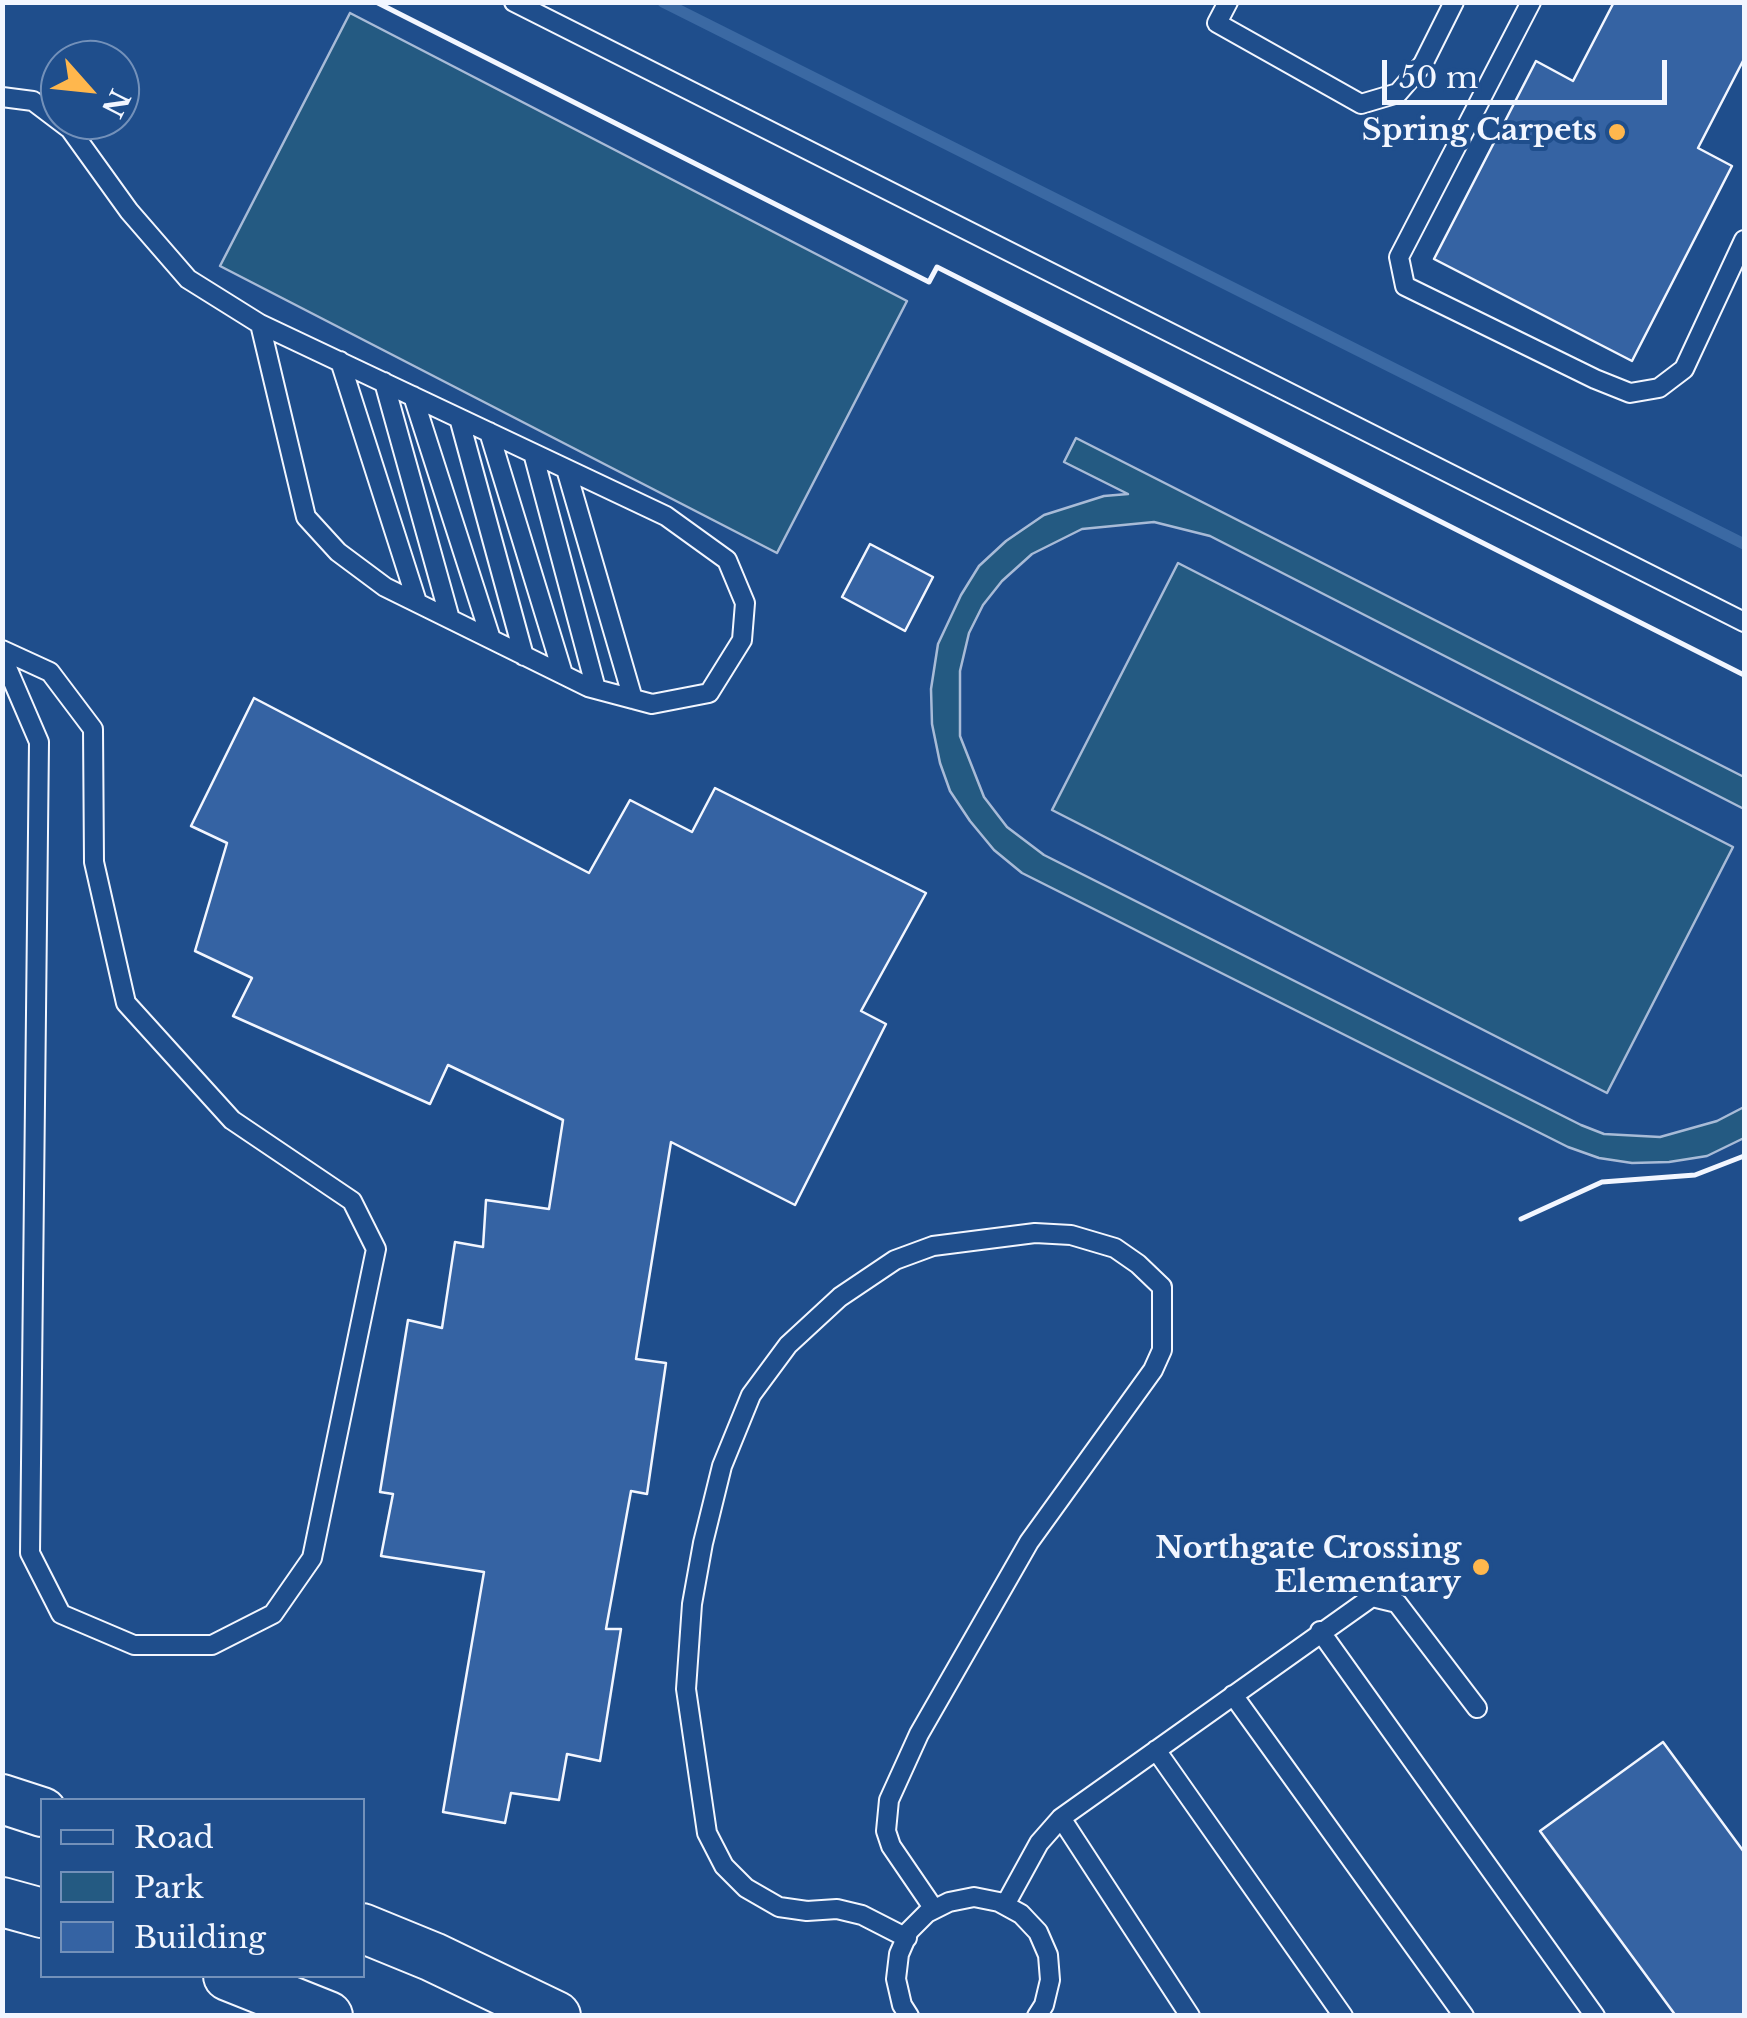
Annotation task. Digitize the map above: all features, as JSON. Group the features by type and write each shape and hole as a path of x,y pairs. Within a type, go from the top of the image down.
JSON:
{"main road":[{"path":"2,1799 40,1811"},
{"path":"2,1902 40,1912"},
{"path":"365,1929 556,2016"},
{"path":"233,1978 328,2016"}],"lane":[{"path":"514,2 1744,622"},
{"path":"1228,2 1217,23 1361,104 1398,92 1423,64 1454,2"},
{"path":"1531,2 1398,257 1406,286 1595,380 1630,393 1659,388 1684,369 1744,240"},
{"path":"2,97 33,102 70,129 129,211 188,279 260,324 666,516 727,560 745,603 742,640 709,693 652,704 596,689 385,587 338,552 306,517 260,324"},
{"path":"340,362 417,602"},
{"path":"384,382 450,620"},
{"path":"412,396 491,639"},
{"path":"458,418 524,656"},
{"path":"489,432 563,674"},
{"path":"533,453 596,689"},
{"path":"566,469 633,699"},
{"path":"2,653 50,672 92,729 94,862 126,1003 232,1120 352,1200 376,1249 312,1558 273,1614 212,1644 134,1645 61,1614 30,1553 39,742 2,653"},
{"path":"907,1938 862,1915 837,1909 807,1911 779,1907 746,1888 724,1866 707,1832 686,1689 692,1604 703,1543 722,1466 751,1394 788,1345 840,1297 895,1260 933,1246 1035,1233 1071,1235 1115,1248 1162,1286 1162,1350 1153,1370 1029,1542 927,1718 889,1800 886,1831 892,1846 934,1909"},
{"path":"1005,1905 1039,1843 1062,1818 1372,1597 1397,1603 1477,1708"},
{"path":"1320,1631 1595,2016"},
{"path":"1232,1695 1464,2016"},
{"path":"1156,1750 1343,2016"},
{"path":"1062,1818 1190,2016"},
{"path":"909,2016 896,1980 899,1954 907,1938 926,1913 949,1902 974,1897 1005,1905 1021,1914 1038,1932 1048,1955 1050,1980 1044,2006 1037,2016"}],"green space":[{"path":"350,13 907,301 777,553 220,266"},
{"path":"1076,438 1744,777 1744,809 1210,536 1154,522 1082,529 1032,554 1002,581 983,605 969,633 960,671 960,736 984,797 1007,827 1044,855 1581,1125 1604,1134 1660,1137 1717,1121 1744,1107 1744,1138 1707,1156 1669,1162 1632,1163 1599,1158 1568,1147 1022,873 994,850 950,791 940,763 932,724 931,689 938,644 979,566 1006,541 1044,515 1104,496 1128,494 1064,462"},
{"path":"1178,563 1733,847 1607,1093 1052,810"}],"building":[{"path":"1614,2 1744,2 1744,59 1698,148 1732,166 1632,361 1434,259 1536,61 1573,81"},
{"path":"870,544 933,577 905,631 842,597"},
{"path":"254,698 589,873 630,800 692,832 715,788 926,893 861,1011 886,1024 795,1205 671,1142 636,1359 666,1363 647,1494 631,1491 606,1629 621,1629 600,1761 567,1754 559,1800 511,1793 505,1823 443,1812 484,1572 381,1556 393,1494 380,1492 408,1320 442,1328 455,1242 483,1247 486,1200 549,1209 563,1120 448,1065 430,1104 233,1016 252,978 195,951 227,843 191,826"},
{"path":"1663,1742 1744,1852 1744,2016 1676,2016 1540,1831"}],"waterway":[{"path":"663,2 1744,544"}],"wall":[{"path":"376,2 929,282 937,267 1744,675"},
{"path":"1521,1219 1602,1182 1695,1175 1744,1156"}],"place":[{"name":"Spring Carpets","path":"1617,132"},
{"name":"Northgate Crossing Elementary","path":"1481,1567"}]}
